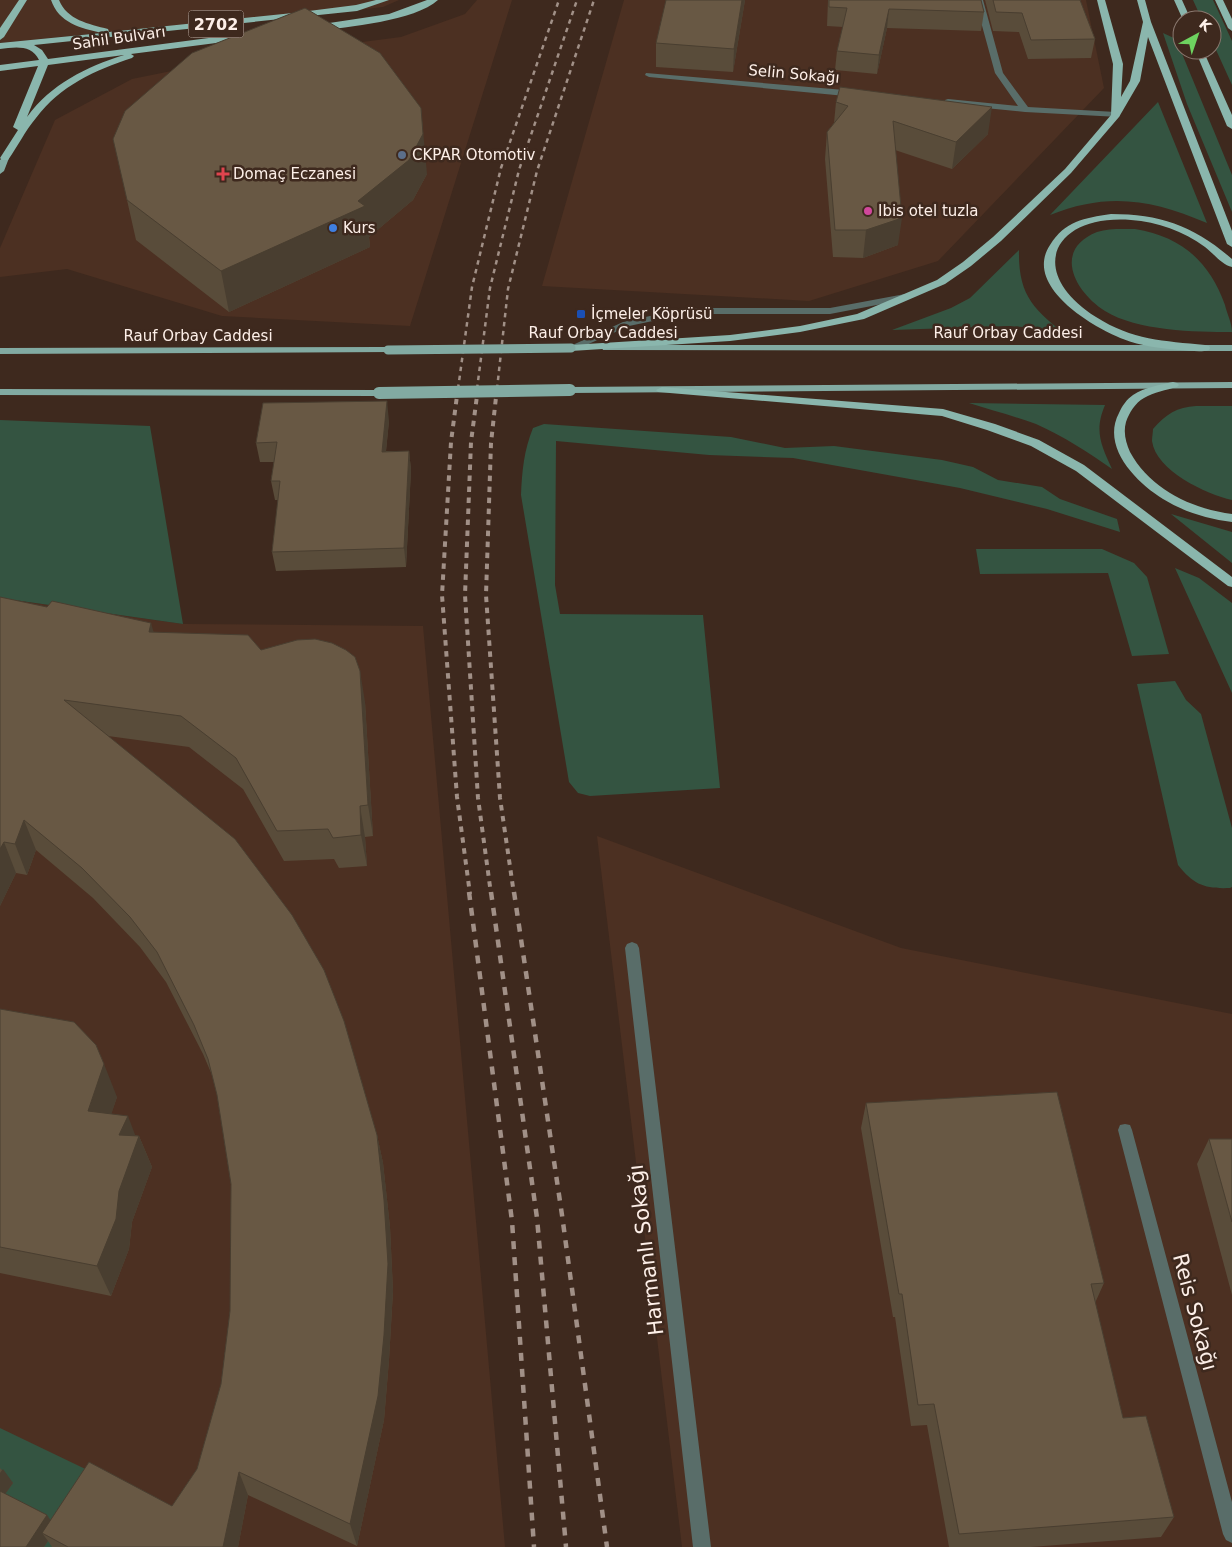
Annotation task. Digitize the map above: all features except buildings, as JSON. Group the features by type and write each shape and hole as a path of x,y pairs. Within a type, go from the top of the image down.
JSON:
{"highway":[{"path":"0,37 6,23 23,0"},
{"path":"55,0 57,10 70,20 90,27 111,32 148,31"},
{"name":"Sahil Bulvarı","path":"0,46 357,8 385,0"},
{"path":"305,29 362,23 397,14 434,0"},
{"path":"1101,0 1118,64 1116,115"},
{"path":"1141,0 1147,22 1232,244"},
{"path":"1219,0 1232,28"},
{"path":"571,348 730,338 800,329 860,317 941,282 974,258 1068,171 1116,115 1135,81 1147,22"},
{"name":"Sahil Bulvarı","path":"0,68 180,43 257,35"},
{"path":"5,158 37,110 57,91 80,76 110,63 180,43"},
{"path":"0,46 25,45 37,49 42,54 44,62 5,158"},
{"path":"1203,60 1232,126"},
{"path":"1206,348 1142,342 1103,326 1087,317 1075,308 1062,294 1055,282 1050,271 1051,251 1065,233 1076,226 1104,217 1132,216 1157,220 1182,229 1198,237 1232,264"},
{"path":"1172,385 1139,396 1127,408 1119,422 1119,439 1125,456 1148,484 1168,497 1207,513 1232,518"},
{"path":"662,390 943,413 1012,434 1057,453 1080,468 1232,583"}],"main road":[{"path":"0,171 5,158"},
{"name":"Rauf Orbay Caddesi","path":"0,351 571,348 1206,348"},
{"path":"1206,348 1232,348"},
{"path":"0,392 379,393 1232,385"}],"street":[{"path":"979,0 999,73 1025,109"},
{"name":"Selin Sokağı","path":"649,75 867,94"},
{"path":"936,101 1116,115"},
{"path":"571,348 626,324 686,311 830,310 905,297"},
{"name":"Harmanlı Sokağı","path":"632,948 702,1547"},
{"name":"Reis Sokağı","path":"1125,1130 1232,1534"}],"shaded area":[{"path":"0,0 399,0 383,7 333,13 0,43"},
{"path":"477,0 512,0 410,326 222,316 67,269 0,277 0,248 55,120 132,79 231,59 401,37 465,14"},
{"path":"624,0 1086,0 1104,88 938,261 809,301 542,286"},
{"path":"0,598 183,624 423,626 505,1547 0,1547"},
{"path":"597,836 901,948 1232,1014 1232,1547 682,1547"}],"green space":[{"path":"1193,0 1213,0 1218,10 1198,10"},
{"path":"1222,19 1232,41 1232,85 1221,60"},
{"path":"1163,33 1172,37 1172,60"},
{"path":"1172,60 1185,60 1232,175 1232,212 1187,104"},
{"path":"1158,102 1207,223 1167,208 1129,201 1091,203 1050,215"},
{"path":"1111,229 1135,229 1167,238 1180,245 1202,264 1218,289 1225,305 1232,332 1167,329 1133,323 1118,318 1094,303 1077,282 1073,271 1072,260 1075,249 1083,240 1097,232"},
{"path":"1019,250 1021,279 1030,301 1046,318 1069,337 1023,327 1009,326 892,330 951,308 970,298"},
{"path":"969,403 1105,405 1099,430 1102,445 1112,469 1094,456 1036,424"},
{"path":"1196,406 1232,406 1232,500 1196,487 1184,480 1163,462 1156,452 1152,441 1153,429 1172,412"},
{"path":"0,420 150,426 183,624 0,598"},
{"path":"544,424 731,437 785,448 834,446 942,460 973,467 998,480 1042,487 1060,499 1117,519 1120,532 1047,509 960,488 793,458 709,455 556,441 555,585 560,614 703,615 720,788 590,796 578,793 569,782 521,495 527,444 533,428"},
{"path":"1171,514 1232,532 1232,563"},
{"path":"976,549 1102,549 1134,563 1147,577 1169,654 1132,656 1108,573 980,574"},
{"path":"1175,568 1199,578 1232,603 1232,693"},
{"path":"1175,681 1186,700 1201,714 1232,828 1232,887 1230,888 1214,888 1201,884 1189,877 1178,865 1137,684"},
{"path":"0,1428 102,1477 58,1547 0,1547"}],"railway":[{"path":"458,389 472,287 501,168 559,0"},
{"path":"477,389 490,288 519,170 577,0"},
{"path":"497,389 508,289 537,171 594,0"},
{"path":"458,388 451,442 442,595 457,797 470,894"},
{"path":"478,388 471,442 465,595 478,798 491,894"},
{"path":"497,388 491,443 486,595 500,798 514,894"},
{"path":"469,892 512,1221 534,1547"},
{"path":"491,892 537,1218 566,1547"},
{"path":"514,892 562,1215 607,1547"}],"place":[{"name":"CKPAR Otomotiv","path":"402,155"},
{"name":"Domaç Eczanesi","path":"223,174"},
{"name":"Ibis otel tuzla","path":"868,211"},
{"name":"Kurs","path":"333,228"},
{"name":"İçmeler Köprüsü","path":"581,314"}]}
